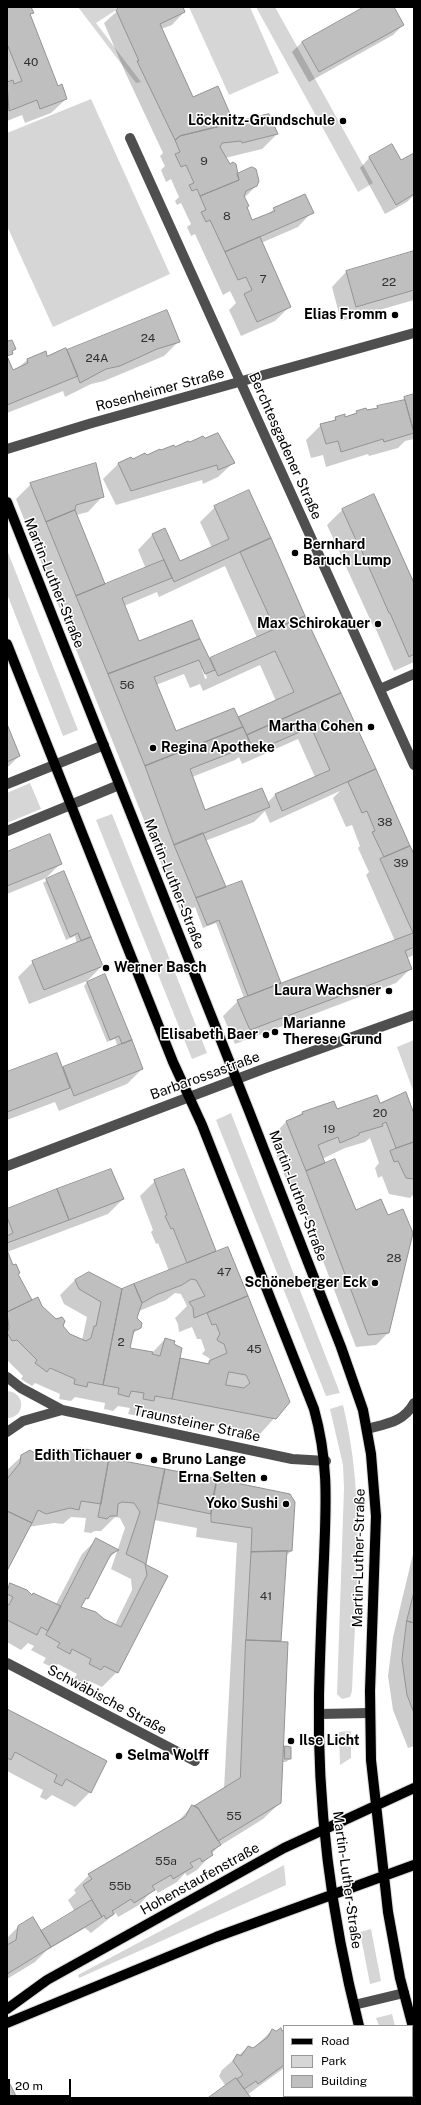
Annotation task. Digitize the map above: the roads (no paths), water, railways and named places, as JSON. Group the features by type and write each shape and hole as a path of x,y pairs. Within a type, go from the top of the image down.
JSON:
{"main road":[{"name":"Martin-Luther-Straße","path":"7,502 342,1347 354,1382 367,1429 372,1454 376,1516 370,1713 371,1760 383,1877 390,1926 412,2025"},
{"name":"Martin-Luther-Straße","path":"7,644 173,1062 202,1125 314,1410 326,1461 319,1714 321,1789 340,1938 359,2025"},
{"name":"Hohenstaufenstraße","path":"7,2009 47,1980 284,1848 414,1788"},
{"path":"7,2022 216,1937 414,1865"}],"street":[{"name":"Berchtesgadener Straße","path":"130,138 414,765"},
{"name":"Rosenheimer Straße","path":"7,449 92,423 414,333"},
{"path":"380,689 414,674"},
{"path":"7,784 104,745"},
{"path":"7,831 119,785"},
{"name":"Barbarossastraße","path":"7,1166 236,1079 414,1014"},
{"name":"Traunsteiner Straße","path":"7,1377 21,1388 62,1410 292,1459 326,1461"},
{"path":"367,1429 398,1420 404,1416 414,1403"},
{"name":"Traunsteiner Straße","path":"7,1432 23,1421 62,1410"},
{"name":"Schwäbische Straße","path":"7,1663 195,1761"},
{"path":"319,1714 370,1713"},
{"path":"354,2005 404,1993"}],"place":[{"name":"Löcknitz-Grundschule","path":"343,121"},
{"name":"Elias Fromm","path":"395,315"},
{"name":"Bernhard Baruch Lump","path":"295,553"},
{"name":"Max Schirokauer","path":"378,624"},
{"name":"Martha Cohen","path":"371,727"},
{"name":"Regina Apotheke","path":"153,748"},
{"name":"Werner Basch","path":"106,968"},
{"name":"Laura Wachsner","path":"389,991"},
{"name":"Marianne Therese Grund","path":"275,1032"},
{"name":"Elisabeth Baer","path":"266,1035"},
{"name":"Schöneberger Eck","path":"375,1283"},
{"name":"Edith Tichauer","path":"139,1456"},
{"name":"Bruno Lange","path":"154,1460"},
{"name":"Erna Selten","path":"264,1478"},
{"name":"Yoko Sushi","path":"286,1504"},
{"name":"Ilse Licht","path":"291,1741"},
{"name":"Selma Wolff","path":"119,1756"}]}
